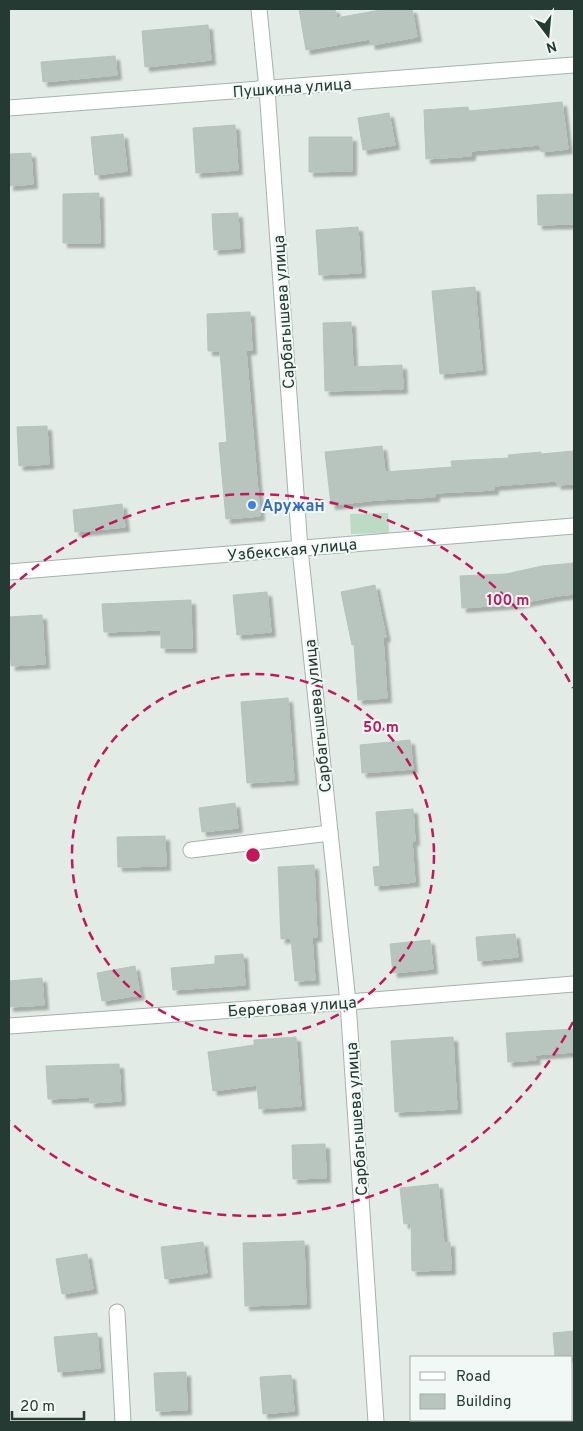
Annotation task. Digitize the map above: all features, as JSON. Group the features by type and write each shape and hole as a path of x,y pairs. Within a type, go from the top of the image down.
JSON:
{"street":[{"name":"Сарбагышева улица","path":"259,9 267,89 300,549 348,1002 376,1422"},
{"name":"Пушкина улица","path":"9,108 574,64"},
{"name":"Узбекская улица","path":"9,572 574,526"},
{"path":"191,850 330,833"},
{"name":"Береговая улица","path":"9,1026 574,984"},
{"path":"117,1312 123,1422"}],"green space":[{"path":"388,513 389,533 351,534 350,514"}],"building":[{"path":"299,9 335,9 336,18 386,9 412,9 417,37 371,45 370,39 306,50"},
{"path":"208,25 211,60 145,67 142,31"},
{"path":"115,56 117,75 43,82 41,62"},
{"path":"562,102 568,149 541,152 540,145 471,151 471,156 426,159 424,110 468,107 469,111"},
{"path":"389,113 395,145 363,150 358,118"},
{"path":"235,125 238,170 196,173 193,128"},
{"path":"123,134 127,171 95,175 91,137"},
{"path":"309,137 352,137 352,171 309,172"},
{"path":"31,153 33,184 9,186 9,154"},
{"path":"99,193 100,243 63,243 63,194"},
{"path":"574,194 574,224 538,225 537,195"},
{"path":"238,213 240,248 214,250 212,214"},
{"path":"358,227 361,273 319,275 316,230"},
{"path":"475,287 482,370 440,374 432,291"},
{"path":"250,312 252,350 246,350 260,516 226,519 219,443 227,442 220,351 208,351 207,314"},
{"path":"351,322 353,367 402,365 403,389 325,391 323,323"},
{"path":"47,426 49,464 19,466 17,427"},
{"path":"382,446 385,472 452,467 451,461 509,458 508,455 574,451 574,484 557,485 556,481 494,486 494,490 435,493 435,497 331,505 325,452"},
{"path":"122,504 125,527 75,532 73,510"},
{"path":"574,563 574,594 516,604 462,608 460,576 506,574 542,566"},
{"path":"375,585 386,637 383,638 387,698 358,700 354,644 352,645 341,592"},
{"path":"267,592 271,632 237,635 233,595"},
{"path":"191,600 192,648 161,648 161,630 104,632 102,604"},
{"path":"42,615 45,664 11,666 9,617"},
{"path":"288,698 294,780 247,783 241,702"},
{"path":"410,740 413,769 362,773 360,745"},
{"path":"235,803 238,828 202,832 199,808"},
{"path":"413,809 415,841 412,841 415,882 375,886 373,867 380,866 376,812"},
{"path":"165,836 166,866 118,867 117,837"},
{"path":"314,865 317,937 312,937 315,980 295,981 291,938 281,939 278,867"},
{"path":"515,934 518,957 478,961 476,937"},
{"path":"430,940 433,969 393,973 390,944"},
{"path":"243,954 245,985 173,990 171,968 215,964 215,956"},
{"path":"135,966 140,995 102,1001 97,973"},
{"path":"42,978 44,1005 9,1007 9,981"},
{"path":"574,1029 574,1052 535,1055 536,1060 508,1062 506,1033"},
{"path":"296,1037 301,1106 259,1109 257,1085 213,1091 208,1052 254,1045 254,1040"},
{"path":"453,1037 457,1109 395,1112 391,1041"},
{"path":"119,1064 121,1101 90,1103 90,1097 48,1099 46,1066"},
{"path":"325,1144 326,1178 293,1179 292,1145"},
{"path":"438,1184 444,1243 450,1242 451,1270 412,1271 411,1223 404,1224 400,1188"},
{"path":"304,1241 306,1304 245,1306 243,1243"},
{"path":"203,1242 207,1273 165,1279 161,1247"},
{"path":"87,1254 93,1289 62,1294 56,1259"},
{"path":"574,1331 574,1357 555,1356 553,1333"},
{"path":"97,1333 100,1368 58,1372 54,1337"},
{"path":"186,1372 187,1410 156,1411 154,1373"},
{"path":"291,1375 294,1411 263,1414 260,1377"}],"place":[{"name":"Аружан","path":"252,505"}]}
